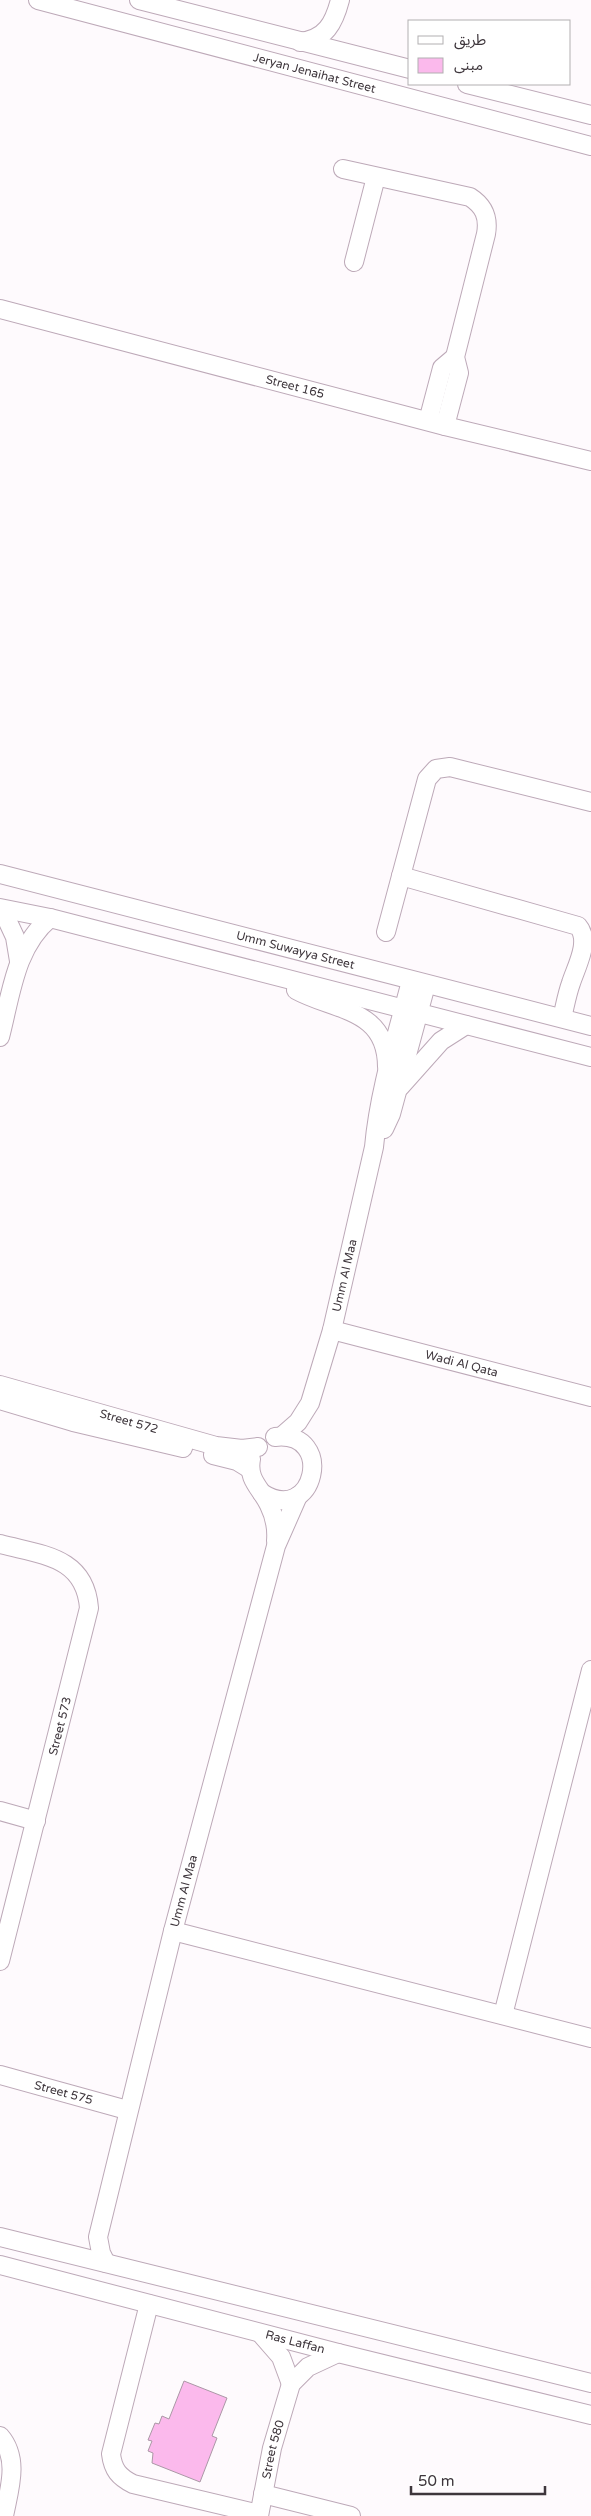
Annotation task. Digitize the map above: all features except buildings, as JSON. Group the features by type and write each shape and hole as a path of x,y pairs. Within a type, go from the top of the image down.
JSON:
{"street":[{"name":"Jeryan Jenaihat Street","path":"38,0 591,146"},
{"path":"139,0 352,56 408,69"},
{"path":"340,0 336,18 339,35 352,56"},
{"path":"300,42 321,35 336,18"},
{"path":"471,85 591,116"},
{"path":"343,169 470,197 477,202 487,216 486,234 455,357 459,374 445,426"},
{"path":"354,262 376,176"},
{"name":"Street 165","path":"0,309 445,426 591,461"},
{"path":"428,421 442,368 455,357"},
{"path":"386,932 426,779 432,771 440,767 450,767 591,802"},
{"name":"Umm Suwayya Street","path":"0,874 591,1026"},
{"path":"401,876 575,924 583,932 584,939 577,972 571,982 567,1019"},
{"path":"1,908 50,918 591,1057"},
{"path":"1,908 15,937 19,961"},
{"path":"0,1037 19,961 34,933 50,918"},
{"path":"275,976 303,994 345,1008 366,1020 374,1029 382,1045 387,1062 387,1074"},
{"name":"Umm Al Maa","path":"282,1436 298,1422 310,1403 332,1330 374,1147 387,1074 418,983"},
{"name":"Umm Al Maa","path":"374,1147 388,1123 397,1092 410,1011"},
{"path":"397,1092 441,1041 466,1025"},
{"name":"Wadi Al Qata","path":"332,1330 591,1397"},
{"name":"Street 572","path":"0,1385 216,1446 235,1449 258,1447"},
{"name":"Street 572","path":"0,1400 72,1422 233,1460 250,1469"},
{"name":"Umm Al Maa","path":"309,1452 310,1403"},
{"path":"282,1436 293,1438 309,1452 313,1472 310,1482 298,1496 278,1500 262,1493 256,1486 250,1469 252,1457 258,1447 269,1439 282,1436"},
{"name":"Umm Al Maa","path":"262,1493 274,1518 276,1546"},
{"name":"Umm Al Maa","path":"106,2263 101,2253 98,2237 127,2110 276,1546 298,1496"},
{"name":"Street 573","path":"0,1544 62,1561 74,1569 83,1580 88,1593 87,1623 0,1961"},
{"path":"502,2015 591,1670"},
{"path":"0,1811 36,1821"},
{"path":"173,1931 591,2038"},
{"name":"Street 575","path":"0,2075 127,2110"},
{"path":"0,2237 591,2383"},
{"path":"67,2254 84,2247 98,2237"},
{"name":"Ras Laffan","path":"0,2265 338,2354 591,2415"},
{"path":"149,2304 111,2454 116,2473 133,2484 259,2515"},
{"path":"260,2333 281,2357 291,2384"},
{"name":"Street 580","path":"259,2515 272,2448 291,2384 308,2367 338,2354"},
{"path":"0,2436 9,2453 12,2466 12,2480 4,2516"},
{"path":"263,2494 350,2516"}]}
